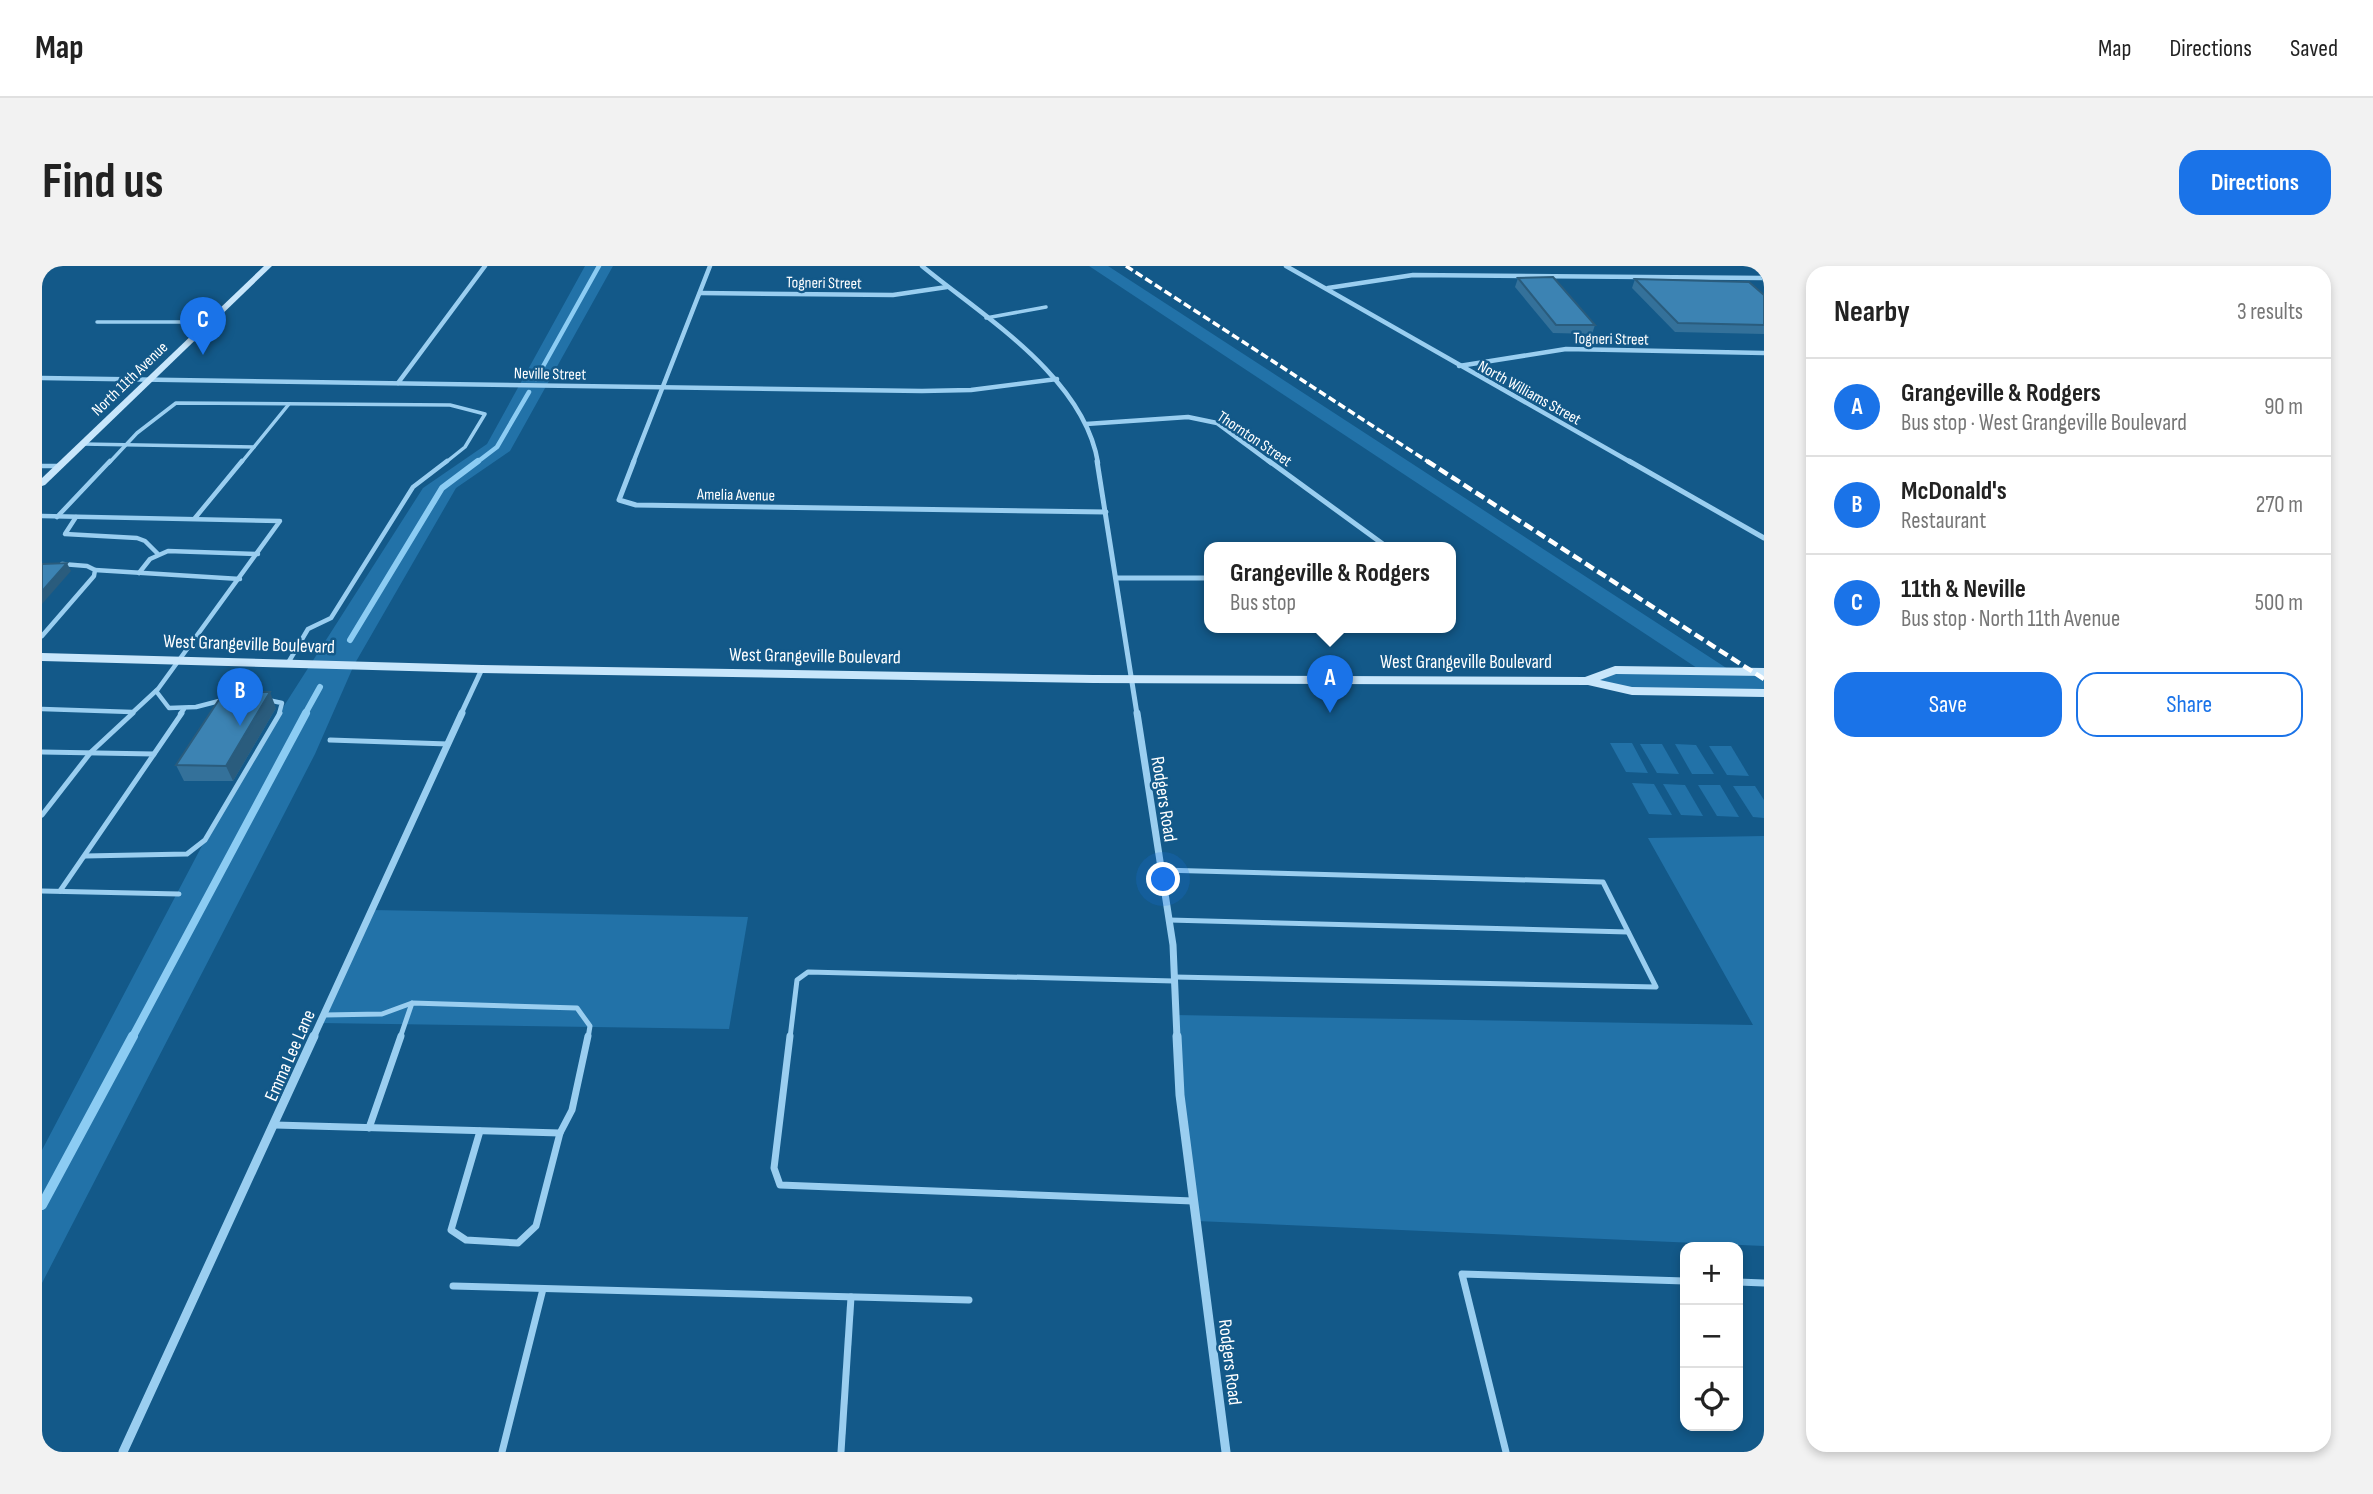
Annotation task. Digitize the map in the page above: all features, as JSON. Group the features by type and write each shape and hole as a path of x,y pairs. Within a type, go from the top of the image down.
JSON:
{"main road":[{"name":"North 11th Avenue","path":"42,483 268,266"},
{"name":"West Grangeville Boulevard","path":"42,657 482,669 1130,680 1588,681 1632,691 1764,692"},
{"name":"West Grangeville Boulevard","path":"1588,681 1615,670 1764,671"}],"street":[{"path":"398,383 485,266"},
{"name":"Amelia Avenue","path":"710,266 619,500 624,503 1106,512"},
{"name":"Rodgers Road","path":"922,266 1057,379 1086,425 1095,445 1169,920 1180,1095 1226,1452"},
{"name":"North Williams Street","path":"1286,266 1764,538"},
{"path":"1328,289 1413,275 1764,278"},
{"name":"Togneri Street","path":"700,293 893,295 947,287"},
{"name":"Togneri Street","path":"1458,366 1532,352 1566,349 1764,353"},
{"name":"Neville Street","path":"42,378 971,390 1057,379"},
{"name":"Thornton Street","path":"1086,425 1188,417 1217,423 1380,542"},
{"path":"1116,578 1204,578"},
{"name":"Emma Lee Lane","path":"123,1452 482,669"}],"lane":[{"path":"986,318 1046,307"},
{"path":"97,322 209,322"},
{"path":"57,517 126,444 176,403 450,405 485,414 473,439 413,487 331,618 308,629 288,663"},
{"path":"195,518 289,404"},
{"path":"82,444 254,447"},
{"path":"42,466 60,466"},
{"path":"42,516 279,519 279,526 156,691 91,752 42,815"},
{"path":"76,517 65,530 65,534 136,538 145,541 158,554"},
{"path":"139,573 158,554 183,550 258,554"},
{"path":"52,564 87,566 95,570 240,579"},
{"path":"42,636 94,576 95,570"},
{"path":"156,691 170,708 184,709 228,699"},
{"path":"85,856 172,856 196,849 205,839 282,709 282,703 258,699"},
{"path":"42,709 132,712"},
{"path":"60,891 184,709"},
{"path":"330,740 448,744"},
{"path":"42,752 154,754"},
{"path":"1161,870 1604,882 1656,987 808,972 797,980 774,1168 780,1185 1194,1201"},
{"path":"42,891 179,894"},
{"path":"1169,920 1628,932"},
{"path":"369,1128 411,1003"},
{"path":"324,1015 382,1014 411,1003 577,1008 590,1026 572,1110 560,1133 536,1226 518,1243 466,1240 451,1230 480,1131"},
{"path":"275,1125 560,1133"},
{"path":"1506,1452 1462,1274 1680,1281"},
{"path":"1743,1282 1764,1283"},
{"path":"453,1286 969,1300"},
{"path":"502,1452 542,1289"},
{"path":"841,1452 852,1297"}],"shaded area":[{"path":"585,266 613,266 510,451 456,488 354,665 315,754 42,1283 42,1150 205,840 282,709 423,488 487,444"},
{"path":"1089,266 1108,266 1731,671 1764,672 1764,693 1632,691 1588,681 1615,670 1700,670"},
{"path":"1610,743 1632,743 1648,773 1626,772"},
{"path":"1640,744 1662,744 1679,774 1657,773"},
{"path":"1675,744 1696,745 1714,774 1692,774"},
{"path":"1709,746 1731,746 1749,776 1727,775"},
{"path":"1632,783 1654,784 1672,815 1649,814"},
{"path":"1663,784 1685,785 1703,816 1681,815"},
{"path":"1698,785 1720,785 1739,817 1717,816"},
{"path":"1733,786 1755,786 1764,800 1764,818 1753,817"},
{"path":"1764,836 1764,1246 1743,1245 1743,1242 1680,1242 1197,1221 1175,1015 1753,1025 1648,838"},
{"path":"372,910 748,917 729,1029 321,1023"}],"building":[{"path":"1553,277 1595,325 1556,325 1518,278"},
{"path":"1635,279 1749,282 1764,295 1764,325 1678,323"},
{"path":"67,563 44,589 42,591 42,564"},
{"path":"224,692 270,692 226,766 176,765"}],"waterway":[{"path":"536,379 599,266"},
{"path":"476,463 497,447 529,392"},
{"path":"350,640 442,488 478,461"},
{"path":"305,714 320,687"},
{"path":"132,1038 306,713"},
{"path":"42,1205 133,1036"}],"railway":[{"path":"1126,266 1430,463"},
{"path":"1427,461 1764,679"}],"place":[{"name":"11th & Neville","path":"203,355"},
{"name":"Grangeville & Rodgers","path":"1330,713"},
{"name":"McDonald's","path":"240,726"}]}
